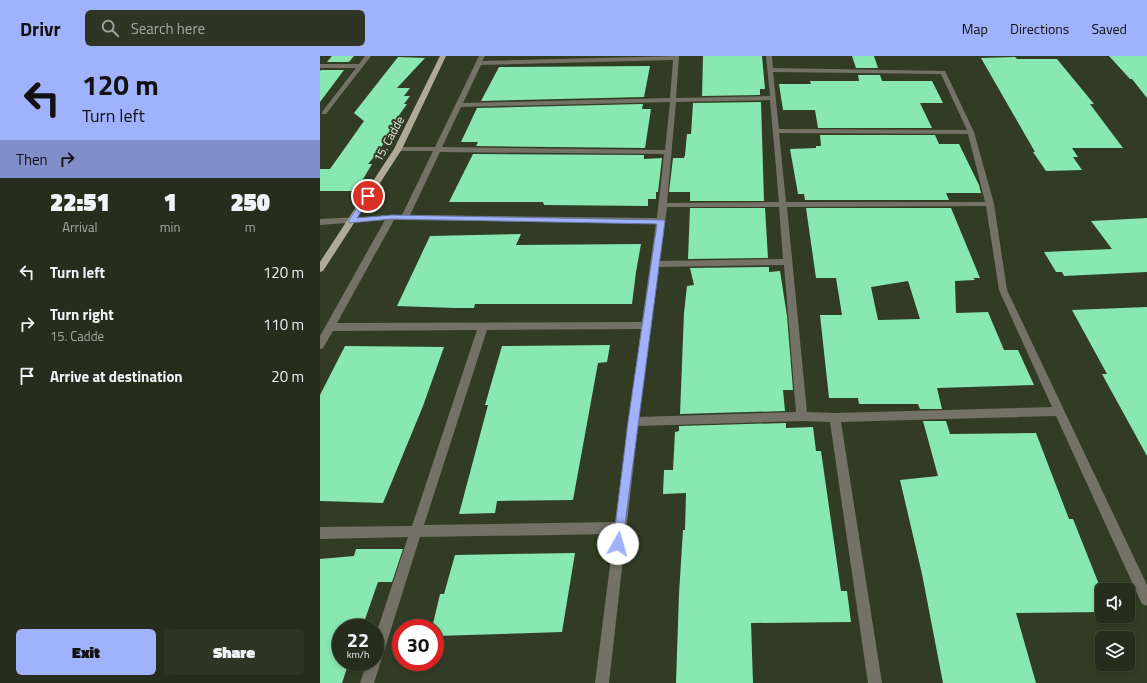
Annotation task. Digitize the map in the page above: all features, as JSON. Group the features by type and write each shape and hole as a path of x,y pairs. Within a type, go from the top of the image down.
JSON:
{"main road":[{"name":"15. Cadde","path":"320,269 398,149 443,56"}],"street":[{"path":"324,114 368,56"},
{"path":"768,56 802,416"},
{"path":"405,217 480,59 676,57 663,205 633,422 602,683"},
{"path":"320,66 361,66"},
{"path":"770,70 943,72 971,132 990,204 1003,290 1147,599"},
{"path":"459,105 772,98"},
{"path":"775,131 971,132"},
{"path":"398,149 668,152"},
{"path":"663,205 782,203 990,204"},
{"path":"320,345 392,217"},
{"path":"320,222 392,217 661,221"},
{"path":"655,264 787,262"},
{"path":"330,327 647,324"},
{"path":"384,631 483,326"},
{"path":"633,422 802,416 835,418 1059,411"},
{"path":"835,418 874,683"},
{"path":"320,533 620,528"},
{"path":"367,683 371,671"}],"building":[{"path":"332,56 354,56 349,62 327,62"},
{"path":"703,56 762,56 765,89 760,89 760,95 702,96"},
{"path":"852,56 874,56 878,68 856,68"},
{"path":"1109,56 1147,56 1147,98 1132,79 1130,79"},
{"path":"398,57 425,58 397,88 410,88 404,96 410,96 404,104 407,104 397,118 400,118 378,152 368,164 372,164 356,191 320,191 320,169 330,169 364,121 354,113"},
{"path":"1015,57 1017,59 1057,59 1094,104 1090,104 1123,148 1072,148 1078,157 1073,157 1082,170 1046,171 1033,152 1035,152 981,58"},
{"path":"650,66 644,97 481,101 499,67"},
{"path":"344,70 320,102 320,71"},
{"path":"858,75 880,75 882,81 932,81 943,103 920,103 932,128 818,128 815,110 783,110 779,84 811,84 810,81 859,81"},
{"path":"761,102 764,201 690,201 690,192 669,192 673,158 684,158 687,134 691,134 693,103"},
{"path":"643,104 642,109 651,109 645,148 476,146 478,142 461,142 477,108"},
{"path":"820,135 935,135 939,144 959,144 979,185 981,193 946,193 949,200 805,200 804,194 798,194 790,149 816,148 816,146 821,146"},
{"path":"473,154 644,155 644,159 662,158 656,199 648,199 648,206 544,205 543,202 449,202"},
{"path":"690,208 765,208 768,258 688,259"},
{"path":"806,208 951,208 980,278 973,278 975,280 955,281 956,313 988,312 1004,350 1018,350 1034,385 937,388 942,409 920,409 918,404 859,404 858,398 829,398 820,315 842,315 836,278 816,278","holes":["908,281 920,319 878,320 871,287"]},
{"path":"1147,218 1147,272 1064,276 1062,272 1056,272 1044,252 1112,249 1091,221"},
{"path":"521,234 516,245 641,244 632,304 475,304 474,308 397,306 430,236"},
{"path":"769,267 769,272 780,271 787,316 793,390 783,390 785,411 680,414 684,313 687,286 694,285 690,268"},
{"path":"1147,307 1147,456 1102,374 1107,374 1072,310"},
{"path":"610,345 607,362 598,363 573,500 497,501 495,513 459,514 488,405 485,405 502,346"},
{"path":"345,346 444,347 423,406 383,503 320,501 320,395"},
{"path":"923,421 946,421 950,434 1036,433 1069,519 1073,519 1098,583 1095,583 1095,612 1016,613 1036,683 943,683 922,574 900,480 938,476"},
{"path":"786,423 786,428 813,427 816,451 821,451 841,591 847,591 851,622 751,623 753,683 676,683 679,594 683,530 685,530 686,493 663,494 664,470 673,470 675,432 679,431 679,426"},
{"path":"356,549 403,549 392,582 378,582 365,619 332,619 332,671 346,671 342,683 320,683 320,559 354,556"},
{"path":"575,553 562,632 444,636 444,619 434,619 440,594 444,594 455,555"}],"route":[{"path":"368,196 351,221 392,217 661,221 633,422 618,544"}]}
